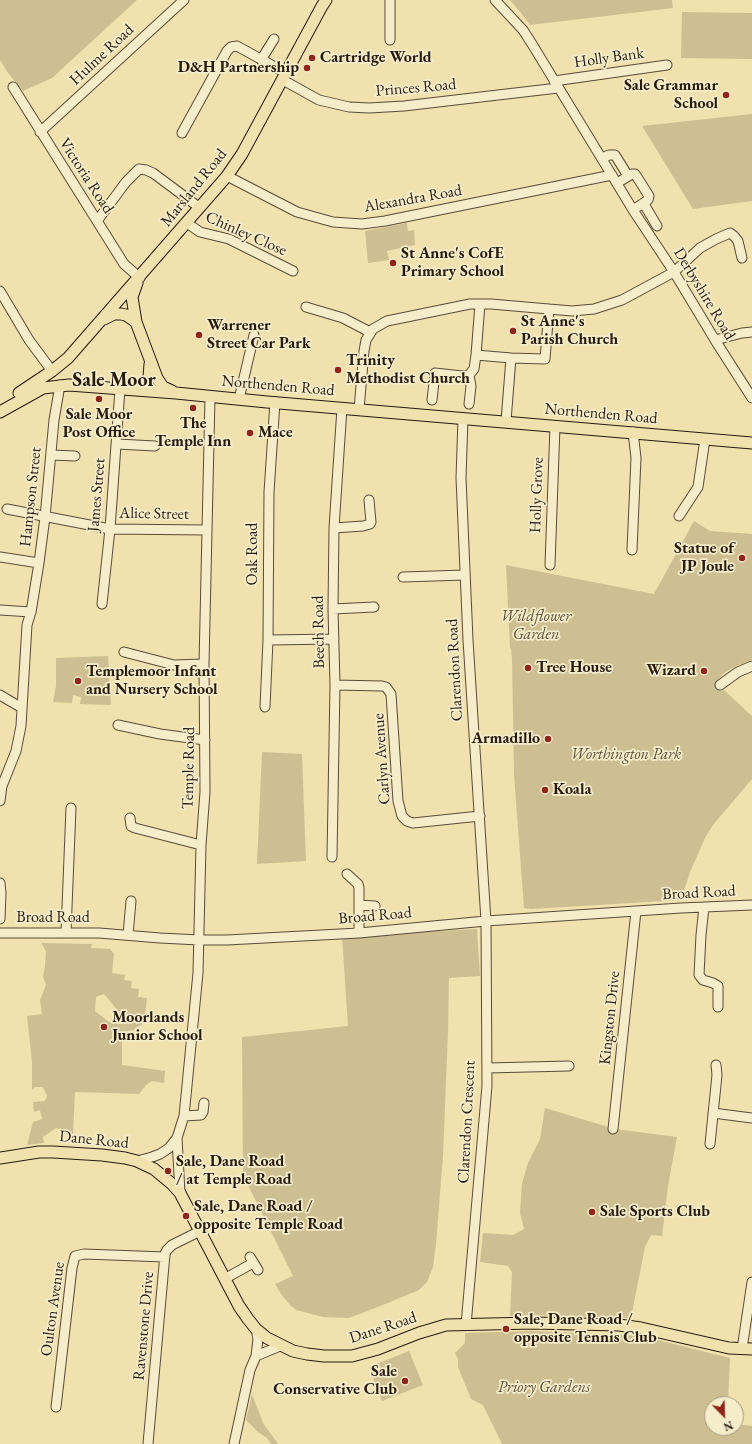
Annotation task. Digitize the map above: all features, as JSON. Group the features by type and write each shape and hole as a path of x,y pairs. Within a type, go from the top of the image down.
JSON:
{"main road":[{"name":"Marsland Road","path":"52,371 68,358 140,278 227,176 242,154 326,0"},
{"path":"140,278 132,297 136,322 159,383 163,388 176,392"},
{"path":"100,321 114,314 126,316 136,322"},
{"path":"134,390 145,384 149,377 150,361"},
{"path":"0,404 52,371"},
{"name":"Northenden Road","path":"0,412 43,388 60,385 176,392 210,397 752,443"},
{"name":"Dane Road","path":"0,1158 39,1152 102,1155 137,1161 158,1172 180,1193 226,1278 239,1306 256,1329 280,1346 307,1354 342,1357 352,1356 378,1349 432,1328 446,1325 532,1323 619,1325 641,1328 729,1348 747,1349"}],"street":[{"name":"Hulme Road","path":"40,132 184,0"},
{"path":"390,0 390,40"},
{"name":"Derbyshire Road","path":"495,0 522,30 633,210 674,272 752,398"},
{"path":"261,60 274,39"},
{"name":"Princes Road","path":"182,133 229,49 234,46 237,46 261,60 319,100 349,107 404,106 556,84"},
{"name":"Holly Bank","path":"556,84 667,65"},
{"name":"Victoria Road","path":"13,87 124,264 140,278"},
{"path":"602,158 609,155 615,155 628,176"},
{"path":"97,220 126,182 139,169 153,173 200,208"},
{"path":"617,183 628,176 635,174 648,196 648,200 633,210"},
{"name":"Alexandra Road","path":"227,176 297,212 333,222 362,224 384,221 612,175"},
{"path":"644,204 655,223 644,226"},
{"name":"Chinley Close","path":"187,223 200,232 229,239 293,271"},
{"path":"359,409 366,340 370,332 377,325 387,321 470,304 578,311 594,309 608,305 639,292 674,272 700,248 730,233 738,241 742,258"},
{"path":"0,291 29,340 52,371"},
{"path":"432,400 435,373 462,376 469,375 474,369 480,304"},
{"path":"306,306 343,318 370,332"},
{"path":"476,355 545,359 549,309"},
{"path":"715,340 742,332 752,332"},
{"path":"239,399 254,335"},
{"path":"506,421 511,358"},
{"path":"469,375 471,386 469,404"},
{"name":"Hampson Street","path":"1,801 2,786 16,751 21,726 27,625 31,612 45,517 54,420 60,385"},
{"name":"James Street","path":"102,604 110,529 120,389"},
{"name":"Temple Road","path":"180,1193 177,1138 184,1116 198,973 201,845 205,792 204,664 210,397"},
{"name":"Oak Road","path":"266,707 269,492 275,402"},
{"name":"Beech Road","path":"332,857 335,685 333,609 334,528 342,408"},
{"name":"Clarendon Road","path":"463,418 461,478 465,575 486,921"},
{"name":"Holly Grove","path":"550,565 555,426"},
{"path":"632,550 636,458 633,432"},
{"path":"680,516 698,487 704,438"},
{"path":"117,444 154,446"},
{"path":"51,451 75,456"},
{"path":"334,528 363,526 370,524 369,500"},
{"name":"Alice Street","path":"6,509 110,529 208,530"},
{"path":"0,557 38,563"},
{"path":"402,577 465,575"},
{"path":"333,609 374,607"},
{"path":"2,610 31,612"},
{"path":"268,640 334,639"},
{"path":"124,652 174,665 204,664"},
{"path":"720,685 738,672 752,666"},
{"name":"Carlyn Avenue","path":"335,685 378,685 386,687 389,690 393,699 398,801 402,816 407,821 413,823 480,816"},
{"path":"0,695 22,708"},
{"path":"118,725 160,734 205,740"},
{"path":"66,932 71,808"},
{"path":"130,818 131,826 135,828 201,845"},
{"path":"348,874 358,884 359,888 359,933"},
{"path":"0,883 0,920"},
{"path":"128,935 131,901"},
{"path":"359,905 376,906"},
{"name":"Broad Road","path":"0,933 66,932 199,940 227,940 359,933 486,921 752,905"},
{"path":"704,907 698,971 702,980 714,983 718,986 718,1007"},
{"name":"Kingston Drive","path":"613,1129 636,911"},
{"name":"Clarendon Crescent","path":"466,1324 487,1097 486,921"},
{"path":"710,1144 717,1075 716,1065"},
{"path":"487,1068 569,1066"},
{"path":"184,1116 201,1114 203,1112 204,1103"},
{"path":"713,1113 752,1118"},
{"name":"Temple Road","path":"137,1161 152,1157 169,1148 177,1138"},
{"name":"Ravenstone Drive","path":"148,1444 165,1257 167,1250 172,1245 200,1231"},
{"name":"Oulton Avenue","path":"56,1407 72,1268 75,1256 84,1254 165,1257"},
{"path":"226,1278 254,1263"},
{"path":"747,1349 752,1282"},
{"path":"234,1444 250,1370 256,1356 258,1339 256,1329"},
{"path":"256,1356 280,1346"}],"green space":[{"path":"0,0 137,0 52,78 23,91 8,73 0,60"},
{"path":"510,0 672,0 673,8 530,25"},
{"path":"682,12 752,13 752,59 681,58"},
{"path":"752,114 752,201 693,209 642,126"},
{"path":"407,223 408,231 414,230 415,245 387,251 389,260 368,263 365,231"},
{"name":"Worthington Park","path":"694,521 710,531 752,534 752,660 732,668 723,674 715,683 720,691 724,690 752,716 752,779 713,825 705,838 690,872 681,900 531,909 524,908 514,775 512,659 510,648 506,565 654,594"},
{"path":"108,656 111,705 80,704 81,697 73,695 72,703 53,702 56,686 56,658"},
{"path":"262,752 302,754 306,861 257,864"},
{"path":"477,929 480,976 449,978 443,1156 436,1244 433,1267 427,1282 419,1290 349,1318 323,1317 296,1310 281,1294 275,1284 293,1276 243,1175 242,1037 348,1026 342,936"},
{"path":"41,943 92,944 91,948 110,949 114,954 112,973 125,975 124,980 132,981 131,988 139,989 138,997 147,998 144,1023 133,1030 122,1032 122,1065 165,1071 164,1083 152,1081 146,1085 139,1094 75,1092 73,1134 56,1128 43,1137 44,1143 27,1145 33,1122 42,1119 40,1110 34,1112 33,1102 45,1101 47,1096 43,1087 35,1087 32,1090 32,1062 27,1016 42,1014 40,1000 46,985 43,977 46,951","holes":["104,994 127,1022 121,1024 109,1022 95,1011 96,997"]},
{"name":"Sale Sports Club","path":"545,1108 615,1129 677,1137 668,1186 662,1236 651,1235 645,1247 631,1318 529,1315 510,1316 512,1272 508,1266 480,1262 483,1233 513,1235 524,1229 520,1213 522,1183 528,1163 540,1139"},
{"name":"Priory Gardens","path":"534,1331 642,1336 730,1358 728,1396 704,1396 704,1436 744,1436 744,1425 752,1426 752,1444 502,1444 483,1405 471,1399 458,1367 458,1359 455,1353 465,1343 465,1333"},
{"path":"409,1351 423,1385 382,1401 369,1367"},
{"path":"252,1394 263,1423 278,1444 271,1444 267,1438 258,1432 246,1420"}],"place":[{"name":"Cartridge World","path":"312,58"},
{"name":"D&H Partnership","path":"307,68"},
{"name":"Sale Grammar School","path":"726,95"},
{"name":"St Anne's CofE Primary School","path":"393,263"},
{"name":"St Anne's Parish Church","path":"513,331"},
{"name":"Warrener Street Car Park","path":"199,335"},
{"name":"Trinity Methodist Church","path":"338,370"},
{"name":"Sale Moor Post Office","path":"99,399"},
{"name":"The Temple Inn","path":"193,408"},
{"name":"Mace","path":"250,433"},
{"name":"Statue of JP Joule","path":"742,558"},
{"name":"Tree House","path":"528,668"},
{"name":"Wizard","path":"704,671"},
{"name":"Templemoor Infant and Nursery School","path":"78,681"},
{"name":"Armadillo","path":"548,739"},
{"name":"Koala","path":"545,790"},
{"name":"Moorlands Junior School","path":"104,1027"},
{"name":"Sale, Dane Road / at Temple Road","path":"168,1171"},
{"name":"Sale Sports Club","path":"592,1212"},
{"name":"Sale, Dane Road / opposite Temple Road","path":"186,1216"},
{"name":"Sale, Dane Road / opposite Tennis Club","path":"506,1329"},
{"name":"Sale Conservative Club","path":"405,1381"}],"district":[{"name":"Sale Moor","path":"114,381"}],"park label":[{"name":"Wildflower Garden","path":"536,626"}]}
